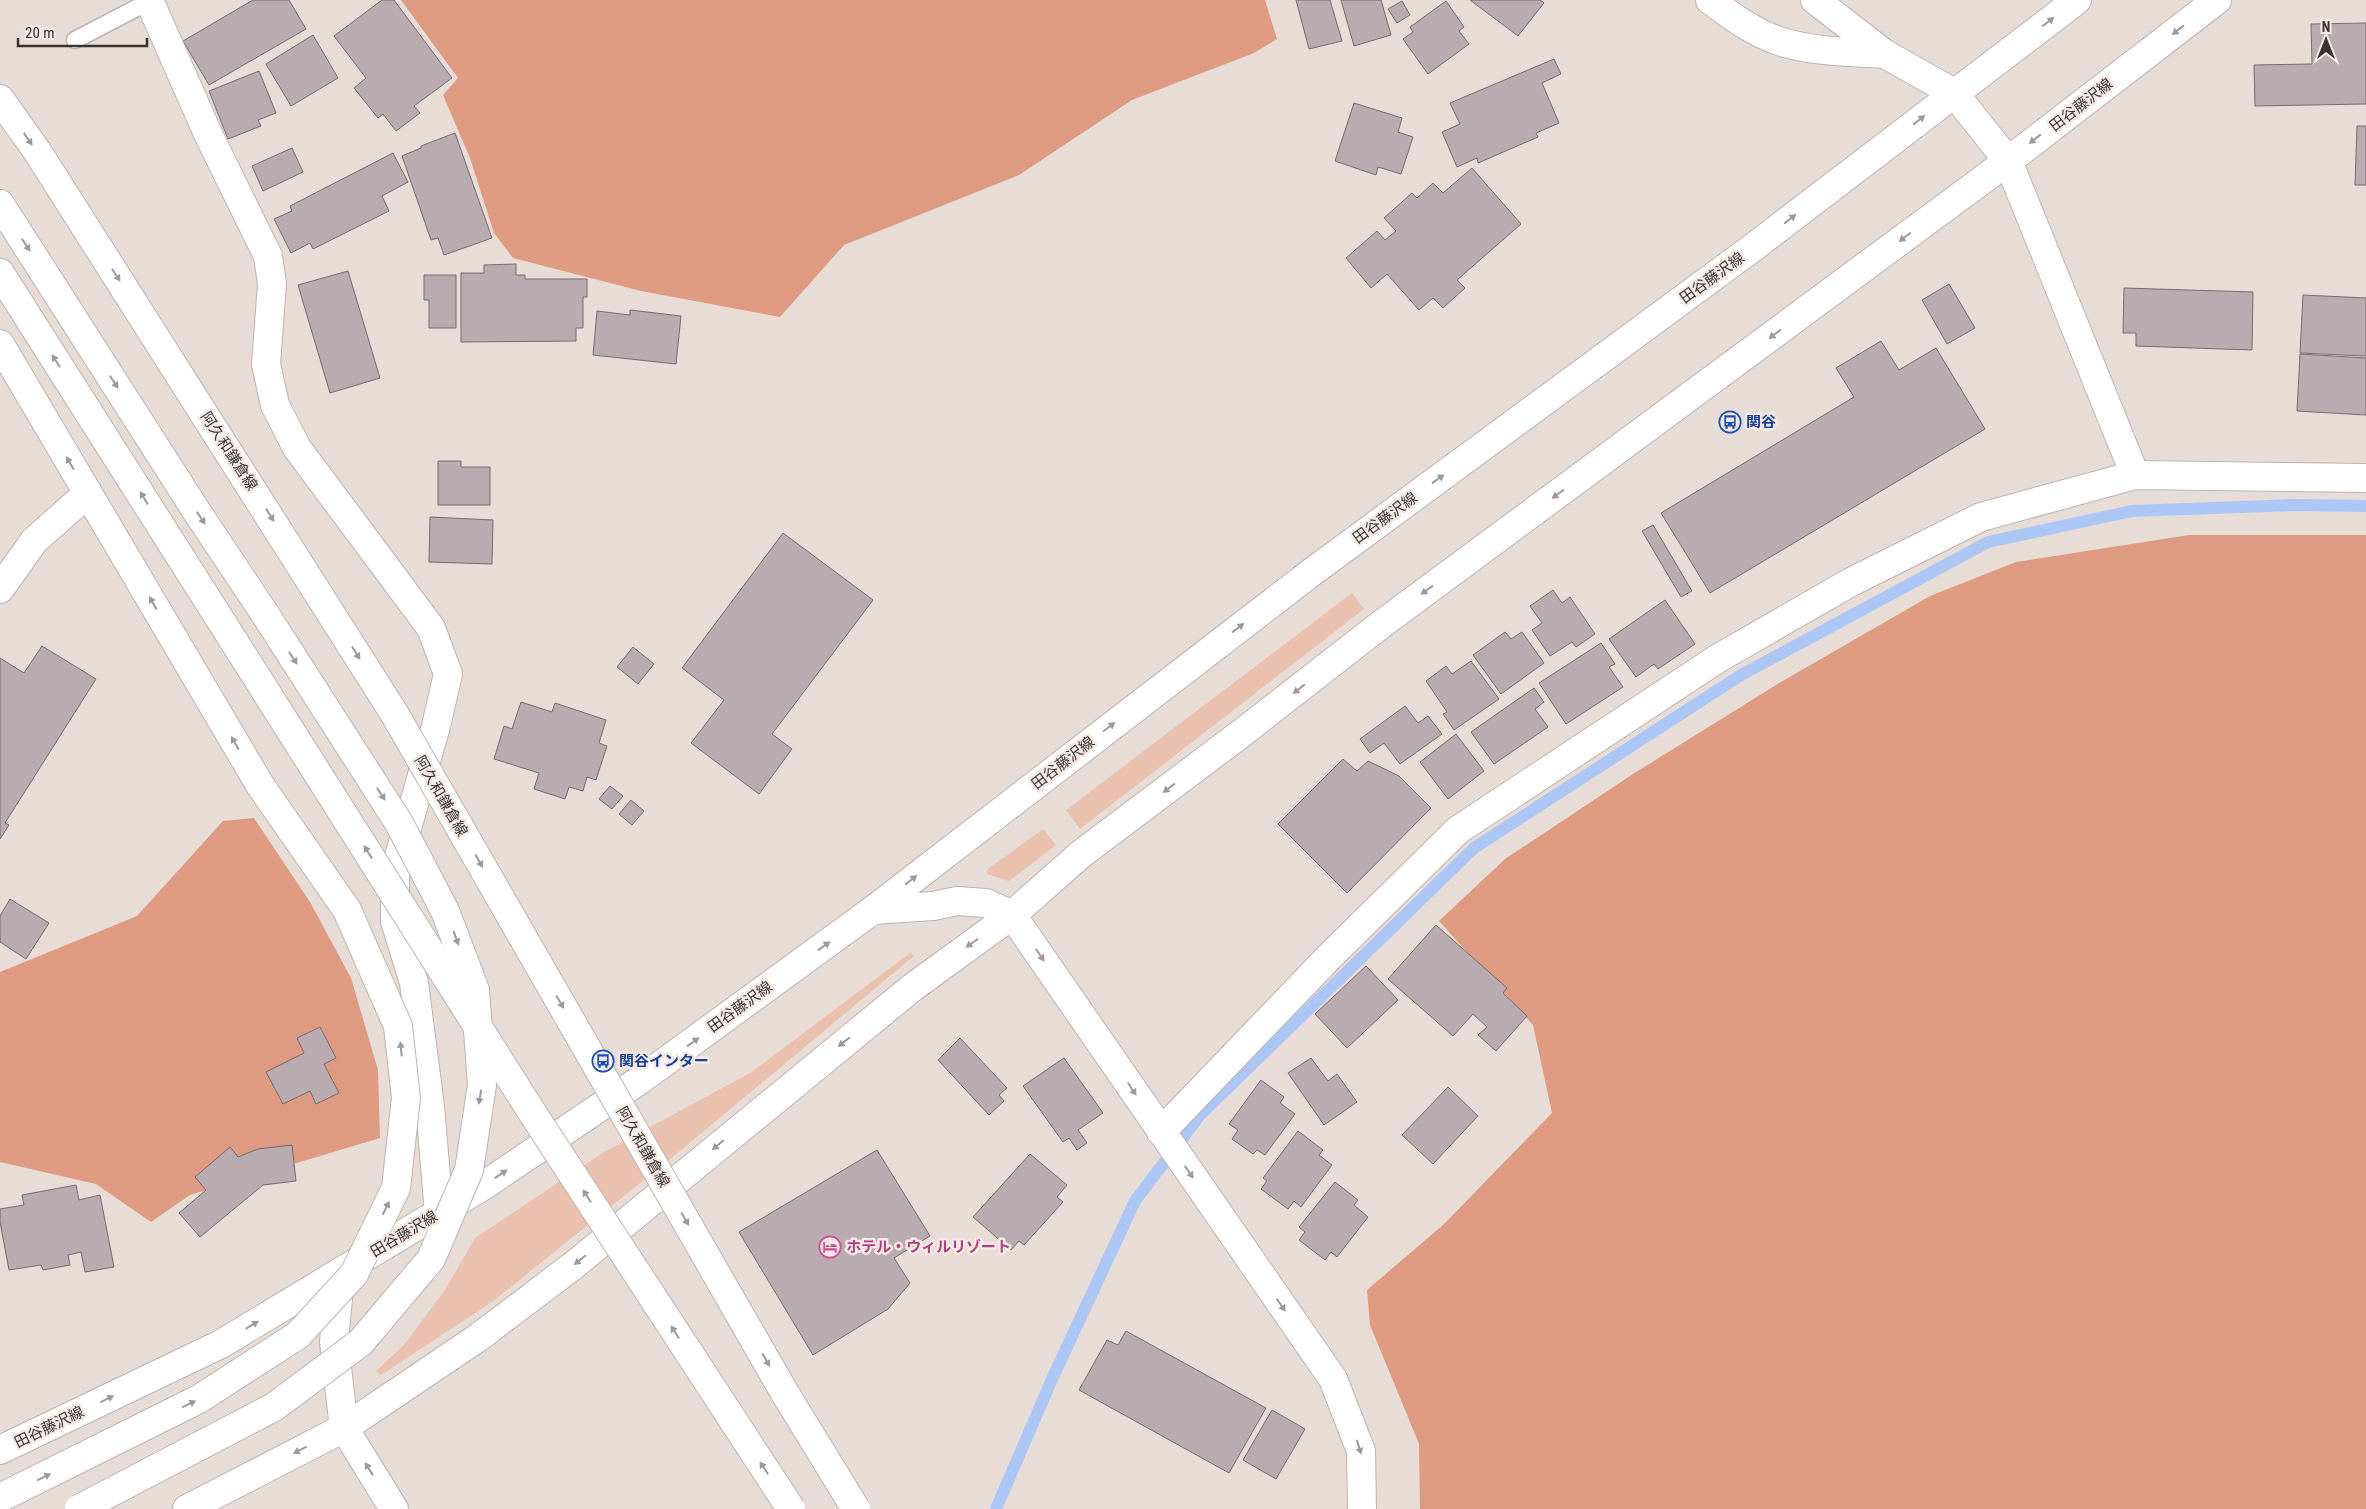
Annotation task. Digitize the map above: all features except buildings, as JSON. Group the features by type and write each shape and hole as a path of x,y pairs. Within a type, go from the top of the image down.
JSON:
{"main road":[{"path":"1710,0 1737,21 1781,42 1824,51 1885,54"},
{"path":"1815,0 1885,54 1954,94 2008,161 2136,475"},
{"name":"田谷藤沢線","path":"0,1450 222,1344 483,1186 640,1080 873,910 1312,572 1751,249 2077,0"},
{"name":"田谷藤沢線","path":"187,1509 344,1428 479,1337 574,1265 853,1034 952,957 1012,915 1081,854 1248,729 1383,623 2008,161 2217,0"},
{"path":"149,1 209,136 268,256 272,284 266,364 275,405 297,448 431,628 448,674 436,726 395,871 395,921 414,983 430,1106 439,1213"},
{"name":"阿久和鎌倉線","path":"0,99 37,151 394,713 783,1390 856,1509"},
{"path":"0,204 399,823 445,911 475,990 482,1086 469,1170 431,1259 361,1342 274,1407 79,1509"},
{"path":"0,273 535,1117 791,1509"},
{"path":"0,344 260,785 346,910 398,1026 406,1098 396,1188 354,1274 298,1334 199,1400 0,1498"},
{"path":"1161,1132 1328,958 1458,830 1718,659 1851,582 1981,517 2136,475 2366,478"},
{"path":"0,589 34,541 88,493"},
{"path":"873,910 933,906 958,901 986,903 1012,915 1333,1380 1361,1451 1362,1509"},
{"path":"340,1272 334,1342 344,1428 394,1509"}],"lane":[{"path":"75,40 149,1"}],"shaded area":[{"path":"401,0 1265,0 1277,39 1254,53 1132,100 1019,175 844,245 780,317 641,291 513,258 494,233 470,158 443,95 458,78"},
{"path":"2189,535 2366,535 2366,1509 1420,1509 1419,1444 1370,1325 1367,1290 1444,1224 1552,1113 1533,1025 1439,921 1505,859 1633,774 1781,682 1930,596 2016,562"},
{"path":"1352,593 1364,609 1080,829 1066,810"},
{"path":"254,818 310,902 351,978 378,1070 380,1138 190,1195 151,1222 96,1184 0,1162 0,972 137,916 223,821"},
{"path":"1043,829 1056,845 1009,881 987,874 988,869"},
{"path":"910,953 914,956 686,1146 492,1302 381,1375 376,1371 404,1345 445,1290 475,1238 604,1152 750,1073"}],"waterway":[{"path":"996,1509 1052,1379 1135,1201 1200,1115 1474,848 1741,675 1988,542 2132,511 2293,505 2366,506"}],"place":[{"name":"関谷","path":"1730,422"},
{"name":"関谷インター","path":"603,1061"},
{"name":"ホテル・ウィルリゾート","path":"830,1247"}]}
